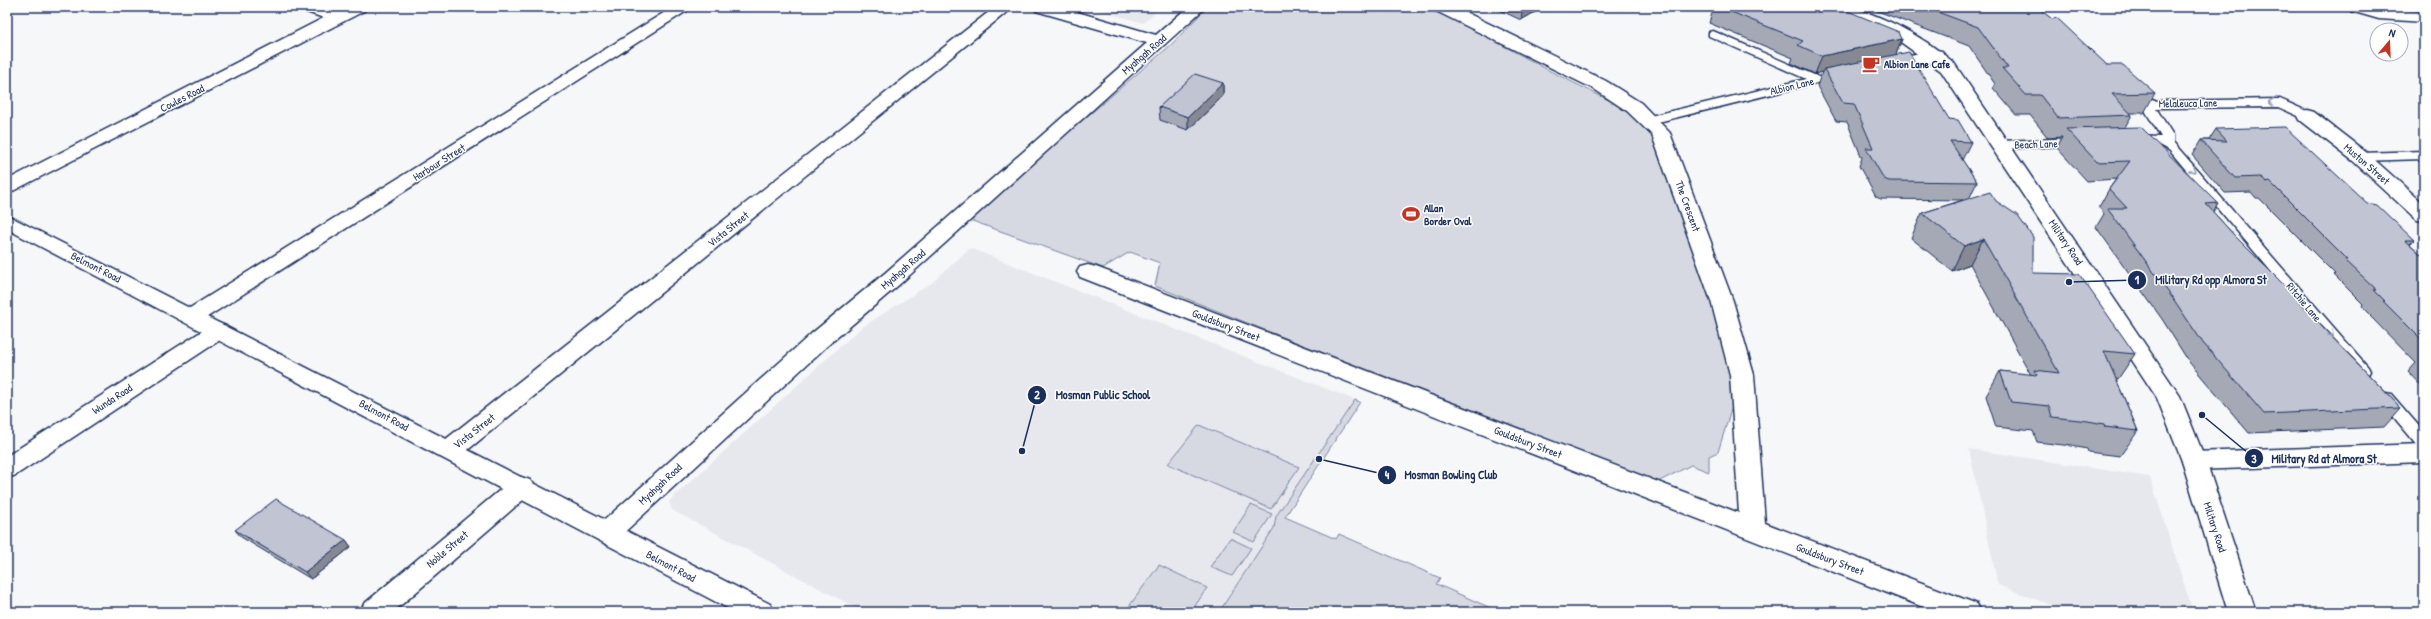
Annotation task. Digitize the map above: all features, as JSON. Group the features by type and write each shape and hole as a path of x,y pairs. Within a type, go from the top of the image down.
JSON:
{"street":[{"path":"310,7 338,17"},
{"name":"Cowles Road","path":"7,188 358,7"},
{"name":"Harbour Street","path":"193,316 685,7"},
{"name":"Vista Street","path":"450,450 1005,7"},
{"path":"1042,7 1159,41"},
{"name":"Myahgah Road","path":"608,532 802,356 899,273 1198,7"},
{"name":"The Crescent","path":"1442,7 1600,85 1634,107 1650,120 1661,133 1670,154 1722,301 1742,375 1753,529"},
{"name":"Military Road","path":"1833,7 1912,40 1936,55 1948,67 2168,396 2194,461 2242,612"},
{"path":"2357,7 2383,10 2424,18"},
{"path":"1869,69 1936,55"},
{"name":"Muston Street","path":"2307,116 2360,157 2424,215"},
{"name":"Belmont Road","path":"7,221 193,316 218,331 760,612"},
{"name":"Gouldsbury Street","path":"1088,272 1967,612"},
{"name":"Wunda Road","path":"7,468 218,331"},
{"path":"2194,461 2424,453"},
{"name":"Noble Street","path":"374,612 521,487"}],"lane":[{"name":"Albion Lane","path":"1650,120 1825,78 1713,34"},
{"name":"Melaleuca Lane","path":"2122,85 2146,102 2155,105 2269,102 2280,103 2307,116"},
{"name":"Ritchie Lane","path":"2146,102 2167,135 2167,142 2174,148 2424,443"},
{"path":"2122,140 2153,139 2167,142"},
{"name":"Beach Lane","path":"2000,145 2090,141"},
{"path":"2360,157 2424,155"}],"shaded area":[{"path":"1087,7 1161,7 1143,23"},
{"path":"1207,7 1432,7 1550,71 1663,127 1742,374 1718,452 1709,456 1709,472 1691,465 1652,485 1155,286 1160,263 1130,252 1103,268 967,219 1172,44"},
{"path":"970,248 1355,400 1276,516 1274,528 1219,612 864,612 672,510 669,501 861,328 933,282"},
{"path":"1355,400 1360,402 1285,517 1336,539 1339,534 1440,578 1436,584 1500,612 1219,612 1274,528 1276,516"},
{"path":"1199,425 1299,467 1271,509 1168,464"},
{"path":"1969,449 2150,477 2193,612 2069,612 1998,585"},
{"path":"1251,505 1272,514 1254,542 1233,532"},
{"path":"1230,538 1251,548 1232,576 1210,567"},
{"path":"1159,565 1207,588 1191,612 1125,612"}],"building":[{"path":"1719,7 1838,7 1899,32 1902,39 1822,56 1798,45 1803,41"},
{"path":"1924,7 2037,7 2052,19 2057,18 2107,65 2123,65 2155,93 2112,94 2132,115 2058,118 2040,95 2026,95 2002,68 2008,68 1978,27"},
{"path":"1909,52 1949,119 1958,120 1971,142 1950,141 1977,182 1889,181 1884,179 1866,148 1873,148 1854,104 1843,103 1824,69"},
{"path":"1195,74 1223,83 1188,117 1159,107"},
{"path":"2141,127 2218,203 2206,204 2234,235 2294,295 2324,329 2401,408 2264,414 2203,343 2174,300 2107,208 2127,208 2109,189 2130,161 2097,162 2066,129"},
{"path":"2285,127 2367,203 2377,205 2414,240 2405,240 2424,257 2424,342 2374,290 2377,290 2345,260 2348,260 2270,182 2266,183 2261,177 2235,178 2201,140 2227,141 2216,129"},
{"path":"1990,192 1996,201 2017,215 2033,237 2033,273 2079,274 2135,354 2104,351 2138,431 2105,427 2104,424 2088,421 2052,417 2049,406 2011,402 2000,371 2037,375 2035,370 2059,373 1983,239 1964,246 1922,213"},
{"path":"276,499 346,540 305,572 235,530"}],"place":[{"name":"Albion Lane Cafe","path":"1871,64"},
{"name":"Allan Border Oval","path":"1411,214"},
{"name":"Military Rd opp Almora St","path":"2069,282"},
{"name":"Military Rd at Almora St","path":"2202,415"},
{"name":"Mosman Public School","path":"1022,451"},
{"name":"Mosman Bowling Club","path":"1319,459"}]}
